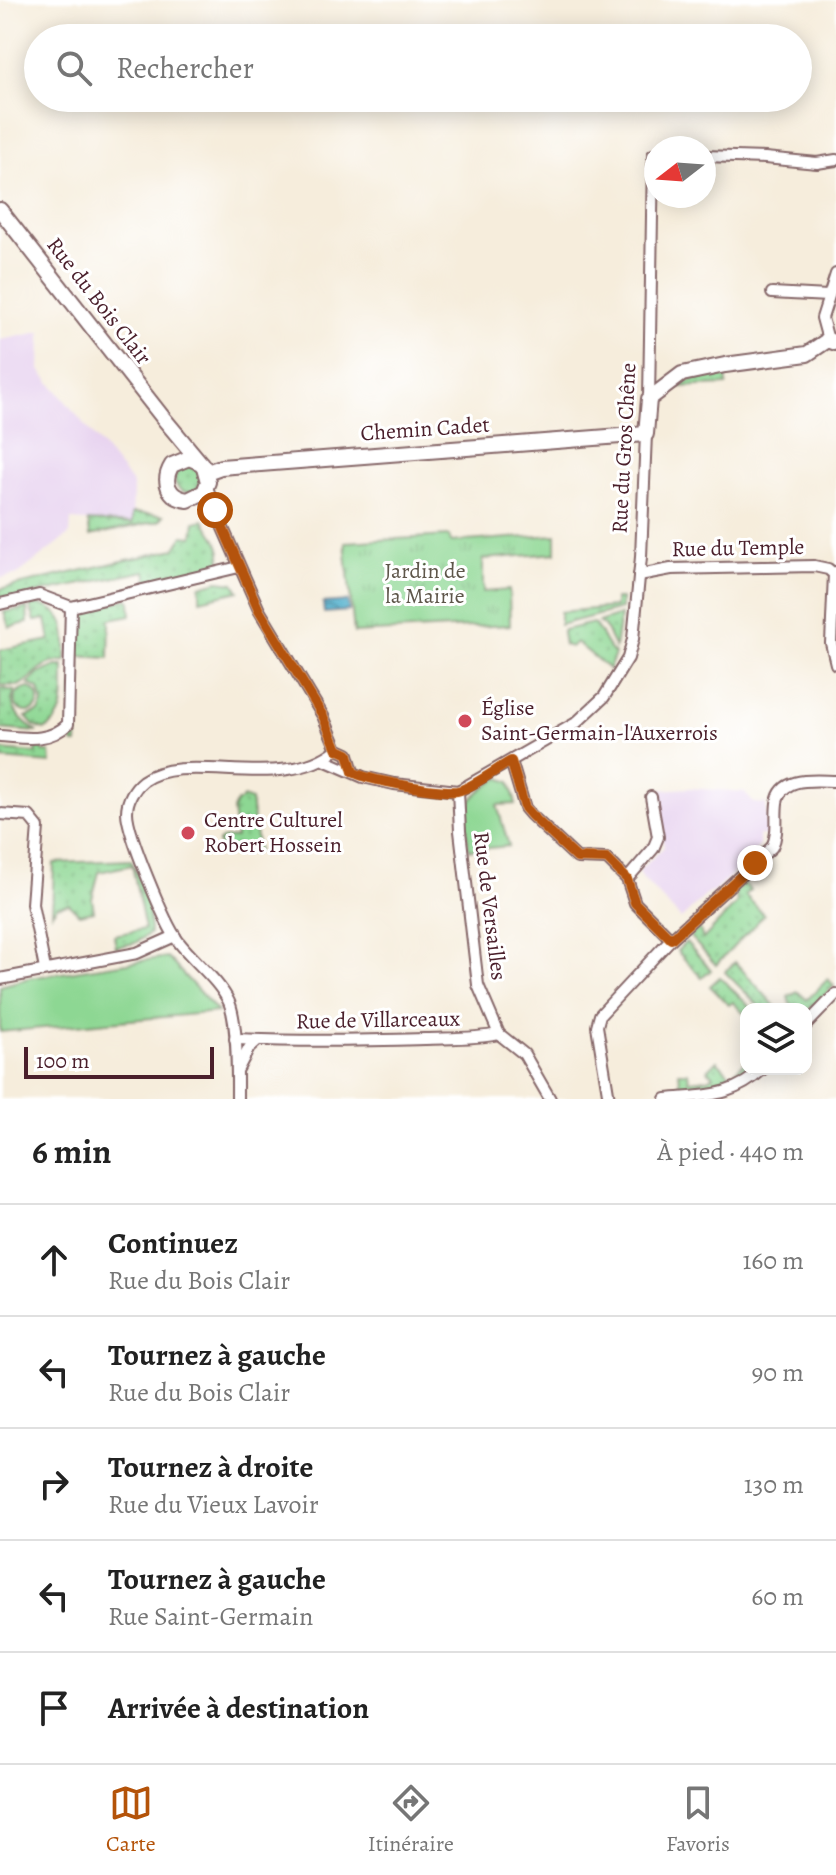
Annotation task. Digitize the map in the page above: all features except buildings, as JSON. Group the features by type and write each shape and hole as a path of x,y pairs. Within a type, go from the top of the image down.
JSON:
{"street":[{"path":"716,156 817,163 836,160"},
{"name":"Rue du Gros Chêne","path":"511,761 576,723 604,697 628,658 639,575 649,399 653,208"},
{"name":"Rue du Bois Clair","path":"0,210 205,474 215,510 259,610 323,716 337,749 348,754 353,772"},
{"path":"649,399 682,374 807,354 832,341 822,318 836,274"},
{"path":"772,293 828,296"},
{"name":"Rue du Bois Clair","path":"164,419 173,441 176,461"},
{"name":"Chemin Cadet","path":"205,474 221,467 646,434"},
{"path":"195,499 205,474 189,458 176,461 169,469 167,486 171,492 181,500 195,499 215,510"},
{"name":"Rue du Temple","path":"639,575 671,569 814,566 835,573"},
{"path":"0,604 39,595 71,607 239,567"},
{"path":"835,573 831,643 836,664"},
{"path":"0,736 48,738 68,724 71,607"},
{"path":"237,1099 235,1039 229,1003 175,936 133,843 128,821 129,799 138,785 153,775 174,770 265,772 324,760 337,749"},
{"path":"324,760 363,777 394,784 458,791 511,761 525,808 531,815 577,858 607,859 627,879 635,903 672,938"},
{"path":"609,1099 597,1026 600,1015 672,938 772,847 781,792 798,781 836,781"},
{"name":"Rue de Versailles","path":"458,791 476,975 499,1034 524,1054 550,1099"},
{"path":"627,879 653,849 658,837 651,797"},
{"path":"0,814 29,816 38,827 32,904 45,969"},
{"path":"0,979 137,953 175,936"},
{"path":"812,1019 836,994"},
{"name":"Rue de Villarceaux","path":"235,1039 307,1042 474,1039 499,1034"},
{"path":"237,1071 249,1048 258,1040"},
{"path":"666,1099 733,1095 756,1075"}],"shaded area":[{"path":"41,332 40,370 133,484 132,524 71,520 70,534 18,574 0,578 0,340"},
{"path":"689,788 745,792 753,803 766,804 766,835 759,835 759,846 746,862 681,919 639,871 664,847 658,790"}],"green space":[{"path":"726,372 727,385 674,387 705,375"},
{"path":"188,466 197,470 201,479 197,488 188,492 179,488 175,479 179,470"},
{"path":"132,513 164,515 159,521 90,536 88,521 132,524"},
{"path":"204,520 220,547 219,564 148,581 146,571 0,601 0,589 175,549 183,536 193,537 195,522"},
{"name":"Jardin de la Mairie","path":"556,535 556,553 483,559 483,592 509,590 510,625 354,633 345,542 449,536 451,542"},
{"path":"218,581 234,583 239,591 200,600 200,586"},
{"path":"128,599 131,615 110,619 109,658 75,656 78,627 85,612"},
{"path":"615,599 621,599 621,609 560,625 560,612 615,607"},
{"path":"41,605 62,620 66,635 66,661 44,667 18,686 0,685 0,650 50,640 46,619 35,621 30,606"},
{"path":"27,608 28,623 9,627 4,612"},
{"path":"620,615 615,648 604,626 598,622"},
{"path":"593,623 615,654 609,669 576,642 571,647 564,645 564,630"},
{"path":"74,664 80,664 77,744 70,737"},
{"path":"64,666 63,702 58,718 44,730 34,726 26,717 39,712 43,704 39,689 28,684 38,674"},
{"path":"0,688 15,691 15,709 27,725 38,732 0,729"},
{"path":"27,688 36,691 39,700 36,709 27,712 18,709 15,700 18,691"},
{"path":"38,742 43,742 43,752 50,752 51,763 0,759 0,750 36,753"},
{"path":"500,778 510,782 516,804 497,805 509,846 469,850 466,825 468,806 479,792"},
{"path":"244,798 251,800 258,852 221,855 218,842 236,837 233,810 236,803"},
{"path":"131,860 148,898 150,933 135,943 116,947 114,935 145,929 132,865 99,872 92,899 94,911 79,914 69,904 57,906 52,913 54,863"},
{"path":"744,883 750,890 745,895 764,915 716,965 690,937 699,927 703,939 737,903 735,891"},
{"path":"686,942 711,970 702,978 677,951"},
{"path":"167,957 218,1012 0,1032 0,986 29,978"},
{"path":"735,962 772,1003 756,1003 725,972"},
{"path":"720,977 746,1003 740,1003 740,1010 733,1002 729,1005 710,986"},
{"path":"828,979 834,986 812,1006 812,1003 790,1003 788,997 798,992 807,1000"},
{"path":"717,1061 731,1075 740,1067 740,1075 717,1085 681,1090 679,1072 688,1072 689,1081 713,1076 708,1070"}],"water":[{"path":"348,601 349,611 324,613 323,603"}],"place":[{"name":"Église Saint-Germain-l'Auxerrois","path":"465,721"},
{"name":"Centre Culturel Robert Hossein","path":"188,833"}],"route":[{"path":"215,510 259,610 323,716 337,749 348,754 353,772 394,784 458,791 511,761 525,808 531,815 577,858 607,859 627,879 635,903 671,939 755,863"}]}
